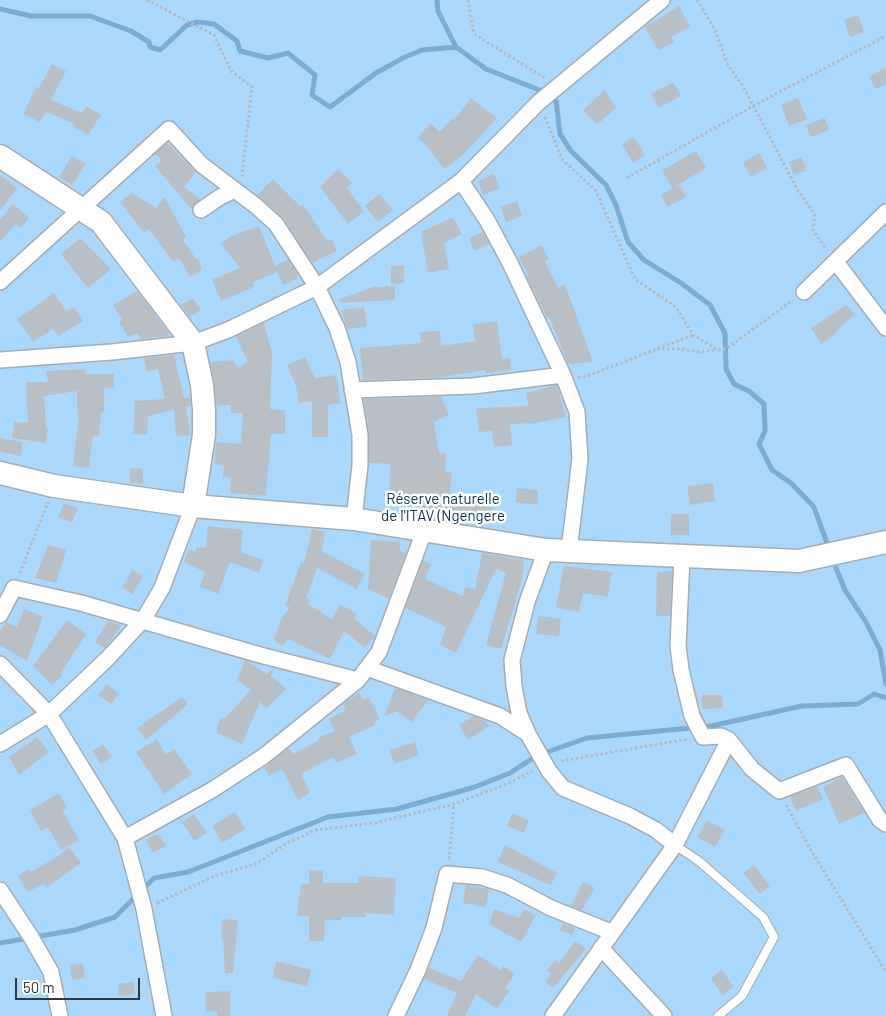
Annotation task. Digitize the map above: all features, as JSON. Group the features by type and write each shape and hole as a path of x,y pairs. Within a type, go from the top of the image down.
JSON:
{"street":[{"path":"0,360 112,352 193,343 228,330 318,287 461,181 539,102 662,0"},
{"path":"0,282 169,129 202,165 276,224 318,287 337,328 348,362 360,435 360,465 354,519"},
{"path":"0,156 101,222 112,234 193,343 202,385 204,410 204,435 193,506 162,588 142,620 108,659 49,714 0,744"},
{"path":"461,181 487,220 510,263 564,377 578,412 580,459 569,551"},
{"path":"201,210 220,197 237,192"},
{"path":"804,292 886,212"},
{"path":"836,262 886,328"},
{"path":"352,390 473,386 564,377"},
{"path":"0,473 54,486 193,506 354,519 546,550 799,561 886,542"},
{"path":"125,838 212,790 264,756 362,674 379,652 425,529"},
{"path":"546,550 527,602 512,660 519,713 528,734 545,764 563,788 630,816 656,830 675,845"},
{"path":"682,556 678,646 680,670 692,716 703,737 721,736 730,740 752,769 779,791 846,765 880,820 886,824"},
{"path":"0,615 14,588 142,620 260,655 362,674 500,716 528,734"},
{"path":"0,664 49,714 125,838 144,909 164,1016"},
{"path":"553,1016 611,932 675,845 730,740"},
{"path":"396,1016 418,970 434,928 447,874 482,877 507,885 551,908 611,932"},
{"path":"0,890 31,937 51,972 60,1016"},
{"path":"601,948 664,1016"}],"lane":[{"path":"675,845 700,862 763,917 774,937 742,996 718,1016"}],"path":[{"path":"147,0 214,35 231,71 252,87 237,192"},
{"path":"468,0 474,34 558,86"},
{"path":"697,0 715,30 728,64 753,106 798,191 815,214 812,230 836,262"},
{"path":"626,178 753,106 886,36"},
{"path":"539,102 562,159 596,191 635,279 676,307 693,335 718,350"},
{"path":"654,349 682,349 700,352 726,350 804,292"},
{"path":"564,377 590,375 693,335"},
{"path":"14,588 54,486"},
{"path":"144,909 217,876 256,864 287,843 316,830 374,823 454,804 509,783 545,764 589,754 703,737"},
{"path":"779,791 810,847 886,972"},
{"path":"447,874 454,804"}],"green space":[{"name":"Réserve naturelle de l'ITAV (Ngengere","path":"0,0 886,0 886,1016 0,1016"}],"building":[{"path":"679,6 690,27 671,37 674,42 658,50 645,27"},
{"path":"858,15 864,32 850,37 844,20"},
{"path":"52,64 66,71 51,100 82,113 86,106 101,115 88,135 73,126 75,124 46,112 40,122 23,114 36,87 39,88"},
{"path":"886,67 886,84 876,89 869,77"},
{"path":"673,82 681,96 659,108 651,94"},
{"path":"605,90 616,108 597,125 583,110"},
{"path":"471,98 497,118 462,156 444,169 426,145 418,138 430,123 440,132 452,119 454,120"},
{"path":"798,98 807,119 789,126 781,105"},
{"path":"825,118 829,130 811,137 806,125"},
{"path":"634,137 645,155 633,163 622,144"},
{"path":"167,143 196,172 184,187 200,199 193,206 192,210 155,166 162,160 155,154"},
{"path":"696,151 706,168 673,188 680,185 686,197 667,207 661,195 672,188 662,170"},
{"path":"760,153 767,168 751,177 743,162"},
{"path":"72,156 86,164 72,185 59,177"},
{"path":"801,157 807,170 794,175 789,162"},
{"path":"338,169 352,183 347,188 364,211 348,224 320,187"},
{"path":"494,174 500,188 483,195 478,181"},
{"path":"0,175 17,188 0,211"},
{"path":"273,179 301,207 303,204 327,241 332,239 337,251 312,263 284,219 257,195"},
{"path":"132,193 156,208 164,197 186,236 183,240 196,259 198,258 202,270 190,277 179,258 173,262 149,229 144,233 120,202"},
{"path":"379,194 393,210 378,222 365,206"},
{"path":"517,201 522,216 506,222 501,207"},
{"path":"13,204 29,218 21,228 16,224 0,242 0,220"},
{"path":"453,217 462,234 444,243 449,269 428,273 421,232"},
{"path":"259,226 275,266 288,259 297,274 297,279 283,285 277,272 253,282 254,287 221,301 212,280 240,268 221,244 229,237"},
{"path":"483,232 489,244 474,251 469,238"},
{"path":"80,238 111,269 88,288 61,254"},
{"path":"542,245 549,260 545,261 558,288 565,284 593,362 568,364 549,317 547,318 527,277 529,276 519,257"},
{"path":"404,265 404,283 391,284 391,266"},
{"path":"395,286 395,300 340,303 339,299 374,287"},
{"path":"137,291 168,332 169,336 140,339 138,333 128,337 119,322 122,320 113,305"},
{"path":"54,293 66,311 74,307 83,321 58,336 53,329 33,342 17,319"},
{"path":"193,298 201,310 190,317 181,305"},
{"path":"846,305 855,314 835,332 836,334 821,344 811,328"},
{"path":"364,307 367,327 347,329 341,310"},
{"path":"497,321 502,359 510,358 511,370 486,373 486,370 437,378 363,380 360,348 421,343 420,332 440,331 441,346 475,341 473,324"},
{"path":"264,323 272,352 270,409 285,410 285,434 271,434 266,496 230,493 231,478 223,477 224,465 215,464 216,442 241,444 243,413 231,413 231,405 217,406 210,362 233,360 238,368 248,362 236,336"},
{"path":"174,355 184,398 190,398 191,406 186,407 190,435 176,436 174,410 148,416 147,435 133,434 135,401 165,399 158,369 147,372 144,358"},
{"path":"305,357 315,378 336,375 341,403 328,405 328,437 312,437 312,401 299,403 296,386 287,365"},
{"path":"85,369 85,374 114,374 114,388 104,388 104,412 101,412 99,436 93,436 89,468 73,466 79,415 77,415 77,391 44,396 46,428 48,429 46,443 12,438 14,422 28,423 26,382 48,382 46,371"},
{"path":"557,385 566,417 536,423 510,424 512,445 494,447 492,431 479,432 476,408 529,406 526,393"},
{"path":"441,396 449,415 434,422 439,453 446,454 445,472 452,473 450,496 492,502 490,519 419,512 419,507 389,506 390,464 369,463 369,434 364,399"},
{"path":"0,438 22,442 21,456 0,452"},
{"path":"130,468 143,469 143,483 130,483"},
{"path":"713,483 715,501 690,505 687,486"},
{"path":"517,488 538,490 538,504 516,503"},
{"path":"64,503 78,508 72,522 58,517"},
{"path":"671,514 689,514 689,535 671,535"},
{"path":"208,526 243,530 241,552 263,560 259,573 230,562 218,594 200,587 205,572 184,562 189,549 196,552 196,548 206,547"},
{"path":"312,529 325,532 322,551 365,574 357,589 317,568 306,599 309,599 308,604 332,619 340,604 357,614 355,619 375,636 365,648 344,631 330,659 288,639 283,646 274,640 280,621 290,607 285,606 301,562 304,563"},
{"path":"371,540 400,542 400,551 406,554 389,599 368,589"},
{"path":"48,545 66,550 56,583 35,578"},
{"path":"482,553 524,560 522,579 501,649 486,645 506,572 496,569 456,653 440,645 446,627 405,608 423,561 431,564 425,579 463,596 465,587 475,589"},
{"path":"564,566 612,572 608,597 583,593 579,612 556,608"},
{"path":"132,570 143,576 133,594 122,588"},
{"path":"672,571 670,616 656,616 657,572"},
{"path":"24,609 43,616 27,661 0,645 0,631 6,622 17,627"},
{"path":"538,616 561,619 559,636 536,634"},
{"path":"67,620 86,634 60,674 62,676 52,685 33,666"},
{"path":"108,621 121,626 105,648 95,642"},
{"path":"245,660 267,674 274,668 271,676 286,689 266,709 260,702 242,744 217,733 217,728 221,717 224,719 251,690 237,680"},
{"path":"107,684 119,694 111,704 98,695"},
{"path":"395,688 428,700 412,722 396,711 384,717"},
{"path":"359,693 363,700 369,697 380,719 374,722 375,725 349,737 357,754 336,763 333,757 301,774 310,793 298,800 282,769 269,776 264,767 289,748 293,754 319,740 318,738 335,731 329,719 346,710 343,704"},
{"path":"702,695 722,695 723,708 702,709"},
{"path":"182,697 188,704 146,740 137,728"},
{"path":"473,716 485,721 489,726 468,740 459,725"},
{"path":"37,737 49,752 19,775 9,757"},
{"path":"157,739 166,755 174,749 192,774 164,794 136,752"},
{"path":"415,742 419,755 394,764 390,750"},
{"path":"103,744 112,757 101,764 92,751"},
{"path":"842,777 864,813 839,824 823,787"},
{"path":"817,786 823,799 796,811 790,797"},
{"path":"59,793 67,808 62,810 79,840 61,850 48,827 41,831 30,810"},
{"path":"235,812 245,829 222,843 212,826"},
{"path":"512,813 529,820 524,833 507,826"},
{"path":"194,814 207,833 194,841 182,822"},
{"path":"707,820 725,830 715,847 697,837"},
{"path":"154,835 160,835 166,846 153,853 146,840"},
{"path":"505,845 557,873 551,885 497,862"},
{"path":"69,847 81,863 46,888 44,884 27,892 18,876 29,869 31,872 57,857"},
{"path":"754,865 770,886 760,894 743,873"},
{"path":"309,870 323,871 323,883 359,883 359,876 396,878 394,915 366,913 366,917 341,917 341,920 325,920 324,941 309,941 309,917 297,915 301,884 309,884"},
{"path":"583,882 595,888 582,910 571,906"},
{"path":"466,885 489,889 486,907 463,903"},
{"path":"494,909 519,918 524,909 536,915 521,942 489,924"},
{"path":"222,919 238,920 233,973 225,973 223,939 221,939"},
{"path":"563,923 575,928 572,935 559,930"},
{"path":"575,941 586,949 553,988 545,982 551,973 547,970 555,960 559,963"},
{"path":"478,955 501,970 503,966 515,974 505,988 509,991 497,1009 476,994 465,1016 447,1016 457,993 424,979 429,968 461,981"},
{"path":"276,961 311,970 307,986 273,978"},
{"path":"83,963 85,978 72,980 70,965"},
{"path":"722,970 734,987 722,995 711,978"},
{"path":"133,982 135,994 119,996 118,984"},
{"path":"230,991 230,1016 217,1016 217,1011 206,1012 205,992"}],"waterway":[{"path":"437,0 438,11 456,47 486,69 542,91 556,101 560,134 571,151 606,185 616,205 628,242 644,260 681,283 710,305 725,333 726,369 734,384 749,391 764,404 765,431 759,444 772,470 791,483 814,507 829,549"},
{"path":"0,9 31,16 90,16 131,31 149,42 150,47 160,50 187,25 197,22 214,24 237,41 240,51 268,58 288,53 315,75 312,95 330,107 376,73 403,58 422,50 456,47"},
{"path":"836,568 845,590 866,622 880,650 886,684"},
{"path":"547,752 587,738 711,726 802,706 858,704 874,694 886,698"},
{"path":"0,943 75,930 115,917 154,878 188,872 328,817 397,809 475,787 510,773 533,758"}]}
